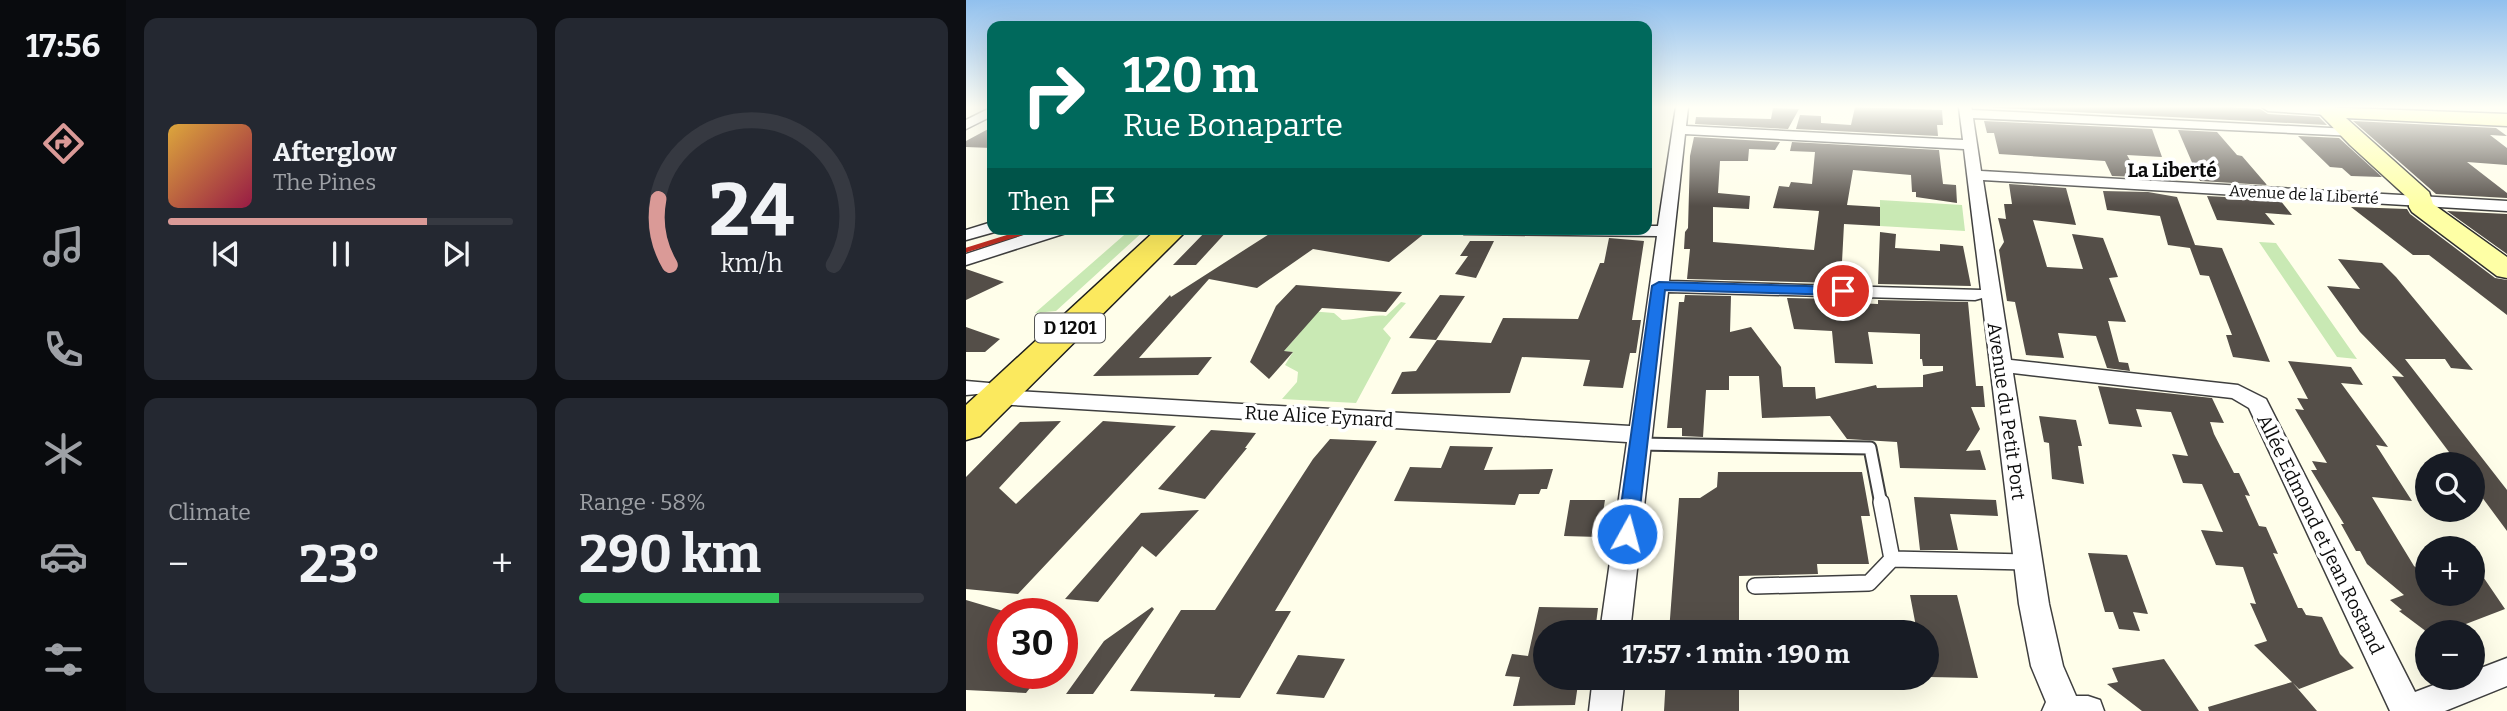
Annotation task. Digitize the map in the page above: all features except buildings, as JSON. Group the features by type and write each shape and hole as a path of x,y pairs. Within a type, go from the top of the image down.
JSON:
{"main road":[{"name":"D 1201","path":"966,427 978,394 1149,235"},
{"name":"D 1201","path":"978,394 1167,235"}],"street":[{"path":"1616,620 1678,140"},
{"path":"1876,140 1970,145"},
{"name":"Avenue du Petit Port","path":"1969,140 2028,562 2047,666 2069,711"},
{"path":"2358,140 2421,197 2421,207 2507,270"},
{"name":"Avenue de la Liberté","path":"1975,175 2507,206"},
{"path":"966,235 987,229"},
{"path":"1652,231 1665,231"},
{"path":"966,260 1042,235"},
{"path":"1659,286 1975,294"},
{"name":"Allée Edmond et Jean Rostand","path":"2001,365 2238,392 2258,404 2407,711"},
{"name":"Rue Alice Eynard","path":"978,394 1639,440"},
{"path":"2407,711 2507,672"},
{"path":"1605,711 1607,690"}],"lane":[{"path":"1639,440 1870,448 1892,559"},
{"path":"1755,586 1869,583 1892,559 2028,562"}],"green space":[{"path":"1880,200 1962,205 1965,231 1880,226"},
{"path":"1124,235 1139,235 1056,311 1035,313"},
{"path":"2259,242 2276,243 2357,359 2337,357"},
{"path":"1401,302 1406,303 1383,329 1391,338 1356,403 1282,399 1297,382 1298,372 1285,365 1293,352 1284,351 1300,333 1309,311 1334,313 1342,320 1386,316"}],"railway":[{"path":"966,250 1015,235"}],"district":[{"name":"La Liberté","path":"2172,170"}],"route":[{"path":"1627,534 1659,286 1843,291"}]}
